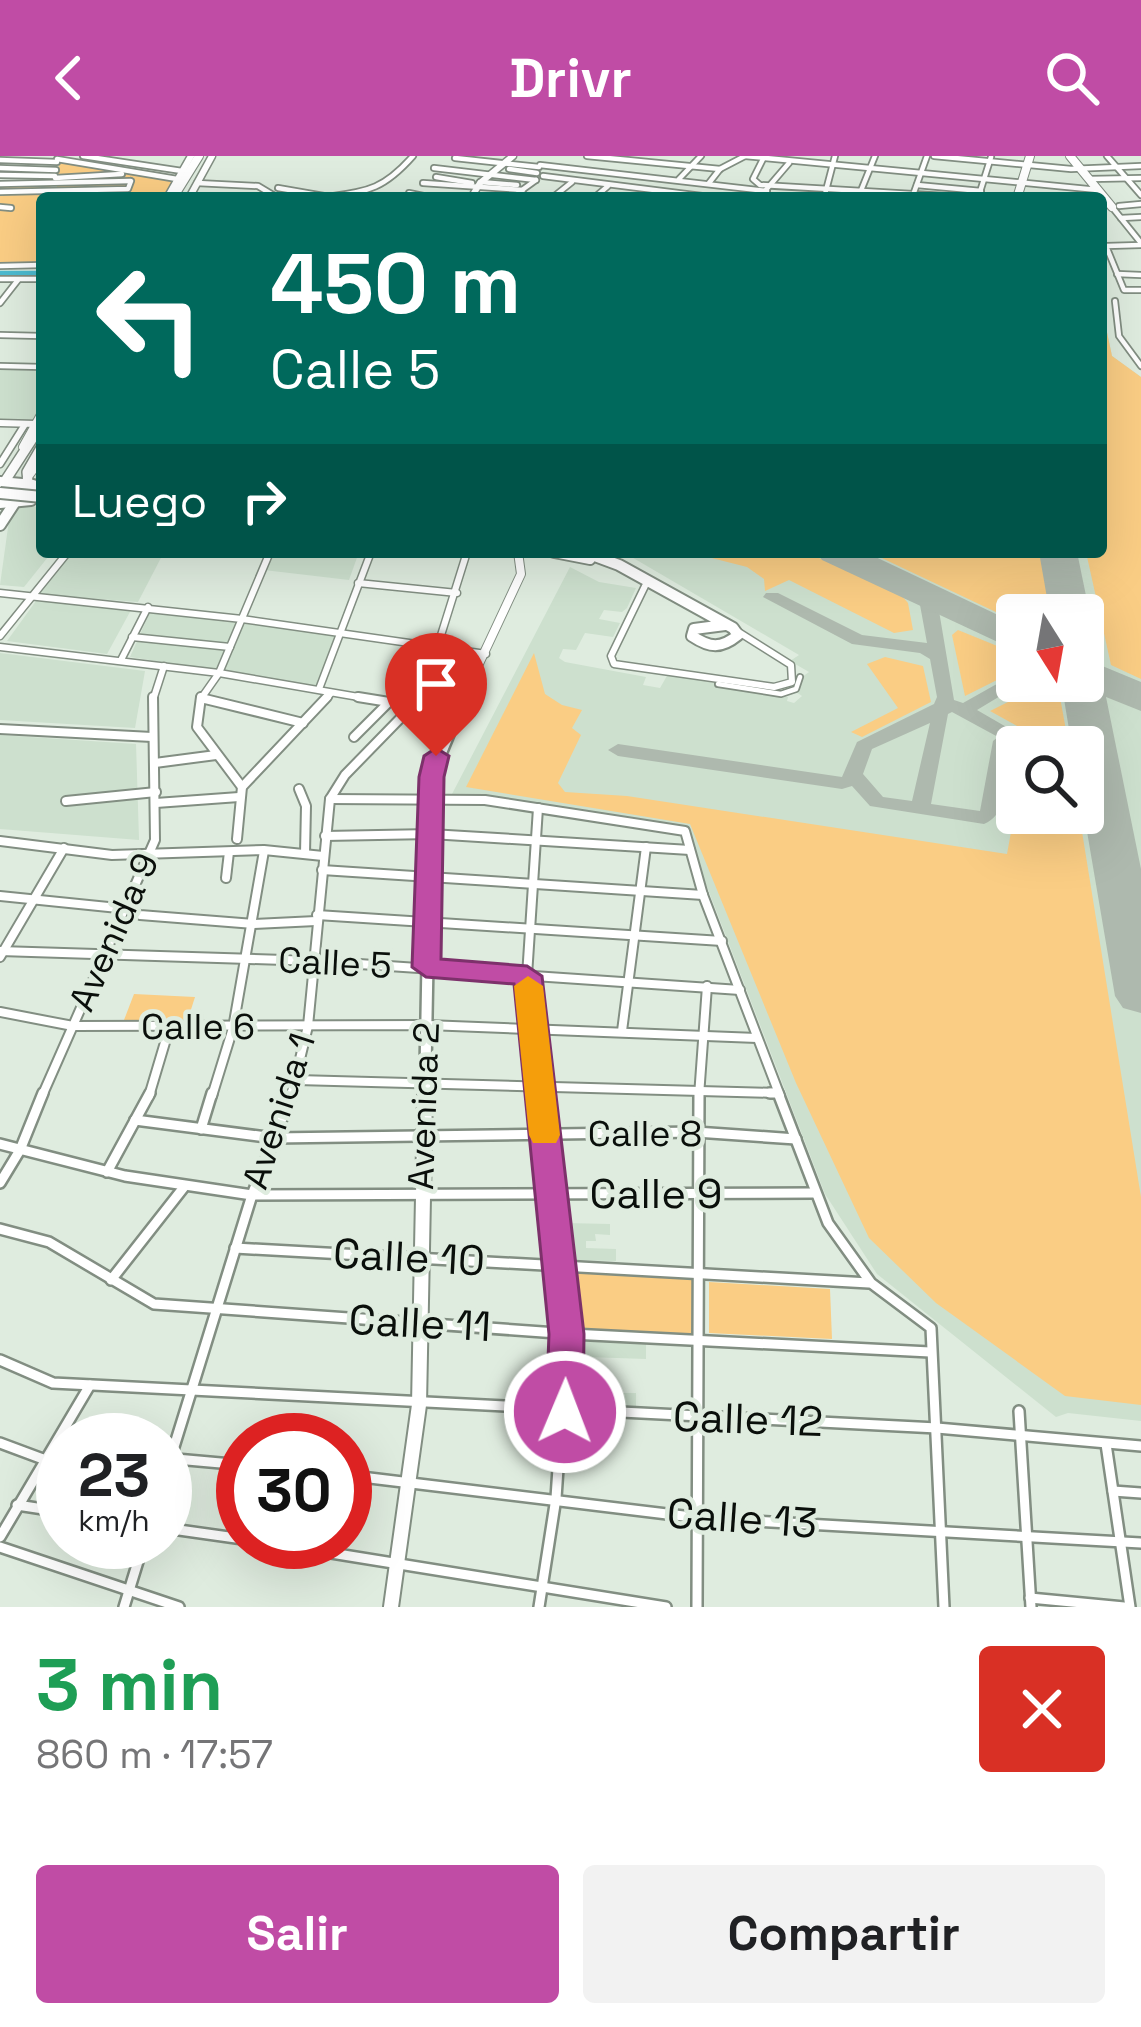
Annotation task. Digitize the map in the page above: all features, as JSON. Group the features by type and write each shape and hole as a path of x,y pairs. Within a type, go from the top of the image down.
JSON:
{"main road":[{"path":"1070,156 1098,190"},
{"path":"1019,192 1029,160"},
{"path":"173,192 196,167"},
{"path":"3,484 36,429"},
{"path":"3,484 36,490"},
{"path":"3,484 36,490"},
{"path":"0,526 20,501 36,491"},
{"path":"0,503 20,501"},
{"path":"583,558 598,561 692,613 699,626"},
{"path":"600,558 730,627 734,642 712,646 693,639 692,631 699,626 730,627"}],"street":[{"path":"83,156 196,167 267,192"},
{"path":"359,192 391,181 413,156"},
{"path":"475,190 513,156"},
{"path":"533,192 544,156"},
{"path":"520,192 572,156"},
{"path":"587,156 720,169"},
{"path":"455,158 537,176 668,192 701,156"},
{"path":"702,192 720,169 745,156 1098,190"},
{"path":"826,190 835,156"},
{"path":"860,192 875,156"},
{"path":"914,192 931,156 1029,160 1081,168 1141,166"},
{"path":"1107,156 1141,195"},
{"path":"559,192 606,157"},
{"path":"600,192 636,158"},
{"path":"981,192 991,158"},
{"path":"763,159 753,179 773,186 837,192"},
{"path":"436,176 475,190 537,176 555,166 766,191 790,161"},
{"path":"0,168 56,169 178,184"},
{"path":"0,168 129,178 128,189 95,192"},
{"path":"434,168 488,176 537,176"},
{"path":"0,184 56,169"},
{"path":"1090,179 1141,178"},
{"path":"917,184 959,192"},
{"path":"423,185 523,190"},
{"path":"278,188 298,192"},
{"path":"0,192 36,195"},
{"path":"1107,206 1141,204"},
{"path":"1107,206 1141,244"},
{"path":"0,207 10,208"},
{"path":"1121,218 1141,217"},
{"path":"1131,231 1141,230"},
{"path":"1107,246 1141,244"},
{"path":"1107,249 1124,290 1141,290"},
{"path":"0,266 36,266"},
{"path":"1117,274 1141,275"},
{"path":"0,279 36,279"},
{"path":"0,292 15,279"},
{"path":"0,303 15,279"},
{"path":"1115,301 1112,314 1128,356 1141,366"},
{"path":"0,335 36,336"},
{"path":"0,366 36,367"},
{"path":"0,433 3,423 36,424"},
{"path":"0,464 24,426"},
{"path":"0,636 63,558"},
{"path":"242,787 197,727 200,698 219,673 268,558"},
{"path":"320,689 368,558"},
{"path":"400,717 437,648 466,558"},
{"name":"Avenida 2","path":"391,1607 419,1405 417,1324 433,766 521,574 519,558"},
{"path":"358,583 458,593"},
{"path":"645,586 611,656 614,664 767,686 792,682 791,665 730,627"},
{"path":"0,592 242,619 486,654"},
{"path":"121,660 148,608"},
{"path":"132,637 230,647"},
{"path":"0,647 219,673 389,702 354,737"},
{"name":"Avenida 9","path":"0,1183 20,1150 82,999 109,952 150,856 156,798 153,690 164,666"},
{"path":"718,684 781,694 796,689 800,677"},
{"path":"237,839 242,787 332,692"},
{"path":"330,799 345,775 421,697 464,703"},
{"path":"200,698 304,724"},
{"path":"0,729 152,737"},
{"path":"155,763 216,755"},
{"path":"299,789 305,806 305,853"},
{"path":"66,801 239,797"},
{"path":"330,799 430,799 538,808 683,829 777,1093 840,1245 871,1283 921,1316 931,1328 944,1607"},
{"name":"Avenida 1","path":"183,1413 252,1195 297,1080 308,1025 330,799"},
{"path":"538,808 527,976 567,1334 565,1412 539,1607"},
{"path":"325,836 431,834 690,850"},
{"path":"0,841 150,856 264,850 323,856"},
{"path":"622,1031 646,847"},
{"path":"1,953 64,848"},
{"path":"201,1129 233,1028 264,850"},
{"path":"226,878 229,852"},
{"path":"322,870 703,895"},
{"path":"0,896 254,924 316,918 427,919 722,941"},
{"name":"Calle 5","path":"1,953 109,952 315,961 740,990"},
{"path":"697,1607 695,1192 707,986"},
{"name":"Calle 6","path":"0,1012 73,1026 427,1025 758,1038"},
{"path":"107,1172 159,1074 170,1029"},
{"path":"297,1080 777,1093"},
{"name":"Calle 8","path":"135,1120 274,1138 424,1132 696,1132 796,1139"},
{"name":"Calle 9","path":"0,1144 107,1172 252,1195 815,1193"},
{"path":"111,1280 184,1187"},
{"name":"Calle 11","path":"0,1229 49,1242 154,1304 567,1334 930,1352"},
{"name":"Calle 10","path":"235,1248 871,1283"},
{"name":"Calle 12","path":"0,1360 53,1383 937,1428 1141,1446"},
{"path":"77,1413 90,1385"},
{"path":"1019,1411 1031,1603 1131,1604 1106,1444"},
{"path":"0,1443 36,1456"},
{"path":"0,1538 36,1471"},
{"name":"Calle 13","path":"372,1477 700,1518 1141,1544"},
{"path":"1113,1490 1141,1493"},
{"path":"17,1505 36,1508"},
{"path":"0,1547 179,1607"},
{"path":"372,1558 666,1607"},
{"path":"124,1607 137,1569"}],"shaded area":[{"path":"59,161 173,181 167,192 56,192"},
{"path":"0,183 51,185 49,192 36,192 36,264 0,265"},
{"path":"1107,332 1112,356 1141,377 1141,1421 1068,1413 1056,1417 877,1274 825,1194 684,827 452,794 570,567 599,582 636,588 627,608 604,610 599,619 620,623 613,637 585,633 576,650 563,649 559,658 565,662 646,677 643,685 660,688 668,674 788,697 794,703 802,696 796,692 809,672 790,661 799,655 633,558 1107,558"},
{"path":"1107,332 1112,356 1141,377 1141,679 1111,665 1104,633 1104,594 1095,594 1087,558 1107,558"},
{"path":"0,369 36,371 36,414 31,423 0,421"},
{"path":"18,506 36,507 36,558 47,558 24,587 0,585 10,513"},
{"path":"65,558 161,558 138,602 36,594"},
{"path":"271,558 357,558 349,580 264,570"},
{"path":"712,558 819,558 902,596 913,630 894,633 789,580 765,591 764,579 747,567"},
{"path":"882,558 1042,558 1050,594 996,594 996,612"},
{"path":"36,601 131,610 107,654 7,641"},
{"path":"150,612 340,633 317,686 130,657"},
{"path":"958,630 996,645 996,680 965,696 952,635"},
{"path":"0,653 145,671 135,728 0,720"},
{"path":"534,653 545,694 582,710 572,728 581,735 558,783 565,792 627,796 1007,854 1011,834 1082,834 1141,1197 1141,1405 1065,1396 936,1303 869,1238 796,1083 690,824 466,787"},
{"path":"885,657 923,666 931,702 862,737 851,732 898,708 867,664"},
{"path":"1008,702 1061,702 1065,726 1017,726 990,711"},
{"path":"0,735 136,744 139,840 0,829"},
{"path":"134,994 195,997 187,1022 124,1020"},
{"path":"565,1223 610,1224 610,1235 595,1234 596,1241 586,1241 586,1248 616,1249 616,1261 566,1260"},
{"path":"564,1269 695,1277 699,1340 571,1334"},
{"path":"709,1282 830,1289 832,1339 709,1333"},
{"path":"571,1334 646,1338 646,1359 587,1357 586,1393 636,1393 636,1407 568,1405"}],"waterway":[{"path":"0,273 36,273"}],"taxiway":[{"path":"922,594 929,605 939,657"},
{"path":"772,597 858,640 925,648 939,657"},
{"path":"939,657 946,697 942,706"},
{"path":"966,711 996,691"},
{"path":"937,712 953,705 996,728"},
{"path":"853,775 864,746 937,712"},
{"path":"913,807 921,804 937,712"},
{"path":"618,750 842,783 853,775"},
{"path":"853,775 877,802 984,818 990,814 996,780"}],"runway":[{"path":"848,558 996,629"},
{"path":"1059,558 1066,594"},
{"path":"1104,680 1141,698"},
{"path":"1086,702 1141,996"}],"slow traffic":[{"path":"528,986 545,1135"}],"route":[{"path":"436,756 431,777 426,967 527,976 567,1334 565,1412"}]}
